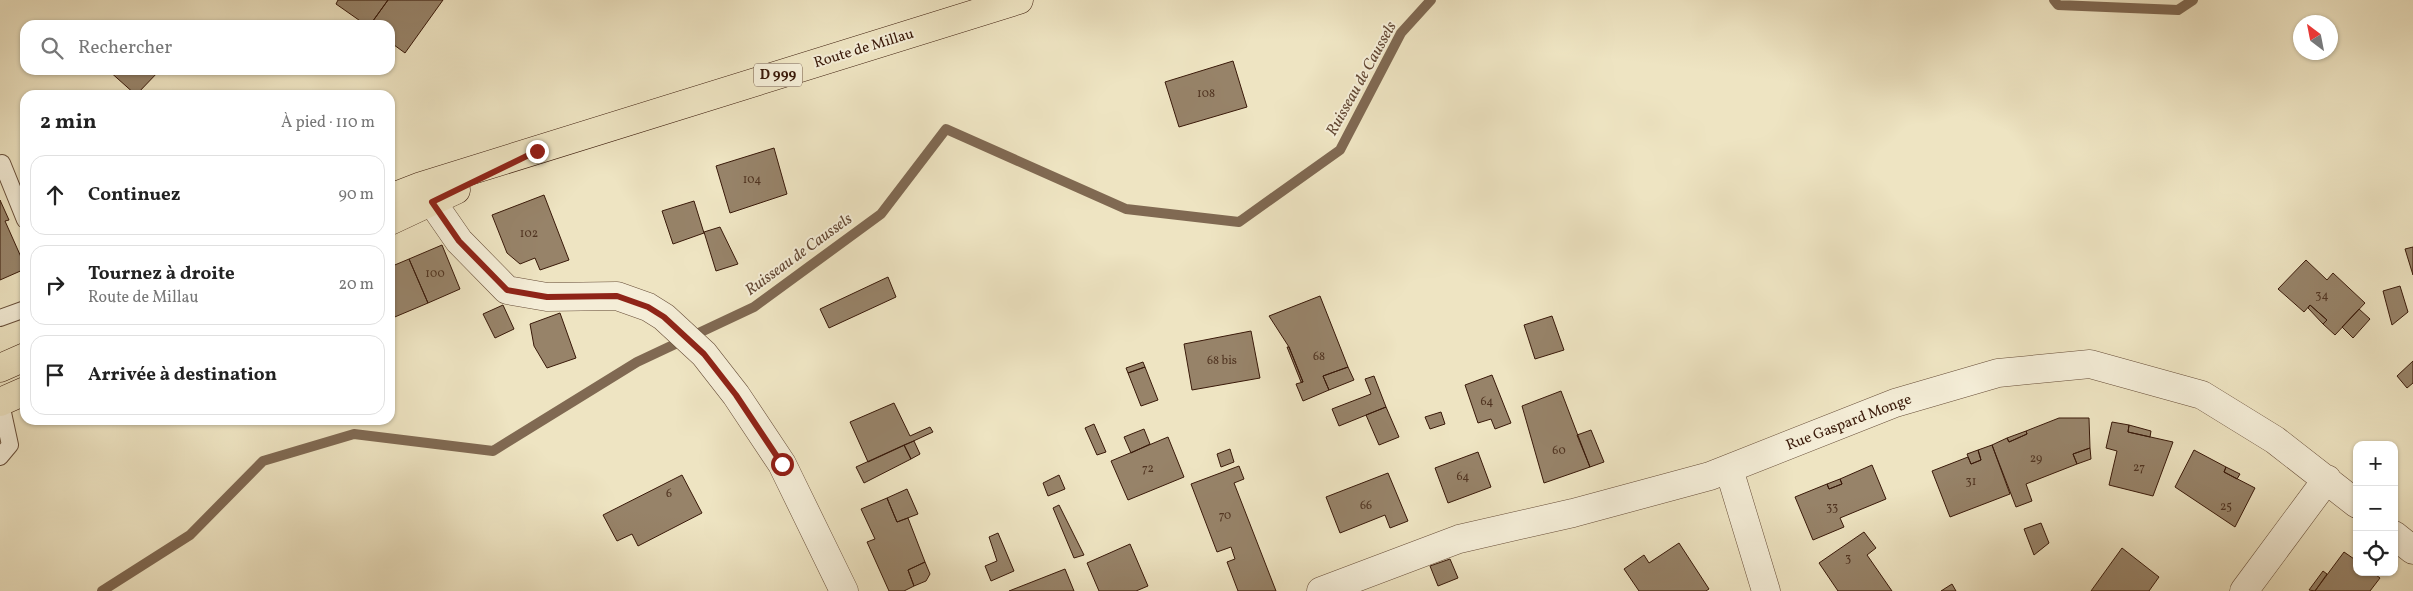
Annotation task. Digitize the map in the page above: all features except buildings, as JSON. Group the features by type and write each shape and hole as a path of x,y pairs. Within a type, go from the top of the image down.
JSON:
{"main road":[{"name":"Route de Millau","path":"395,196 421,186 1019,0"},
{"name":"Route de Millau","path":"395,220 537,151"},
{"path":"0,368 20,359"}],"street":[{"path":"432,202 459,241 507,290 547,297 617,296 648,307 664,317 704,354 736,395 782,464 844,591"},
{"name":"Rue Gaspard Monge","path":"1321,591 1459,539 1574,513 1710,476 1895,403 1998,373 2090,364 2202,395 2275,440 2353,501"},
{"path":"1729,469 1766,591"},
{"path":"2244,591 2327,479"},
{"path":"2398,538 2413,550"}],"lane":[{"path":"2,163 20,208"},
{"path":"0,318 20,311"},
{"path":"0,457 10,444 7,398"}],"waterway":[{"name":"Ruisseau de Caussels","path":"102,591 190,535 263,461 354,434 493,451 637,362 754,307 881,214 946,129 1126,209 1239,222 1340,150 1401,33 1431,0"},
{"name":"Ruisseau de Caussels","path":"2054,0 2058,5 2178,10 2193,0"}],"route":[{"path":"537,151 432,202 459,241 507,290 547,297 617,296 648,307 664,317 704,354 736,395 782,464"}]}
